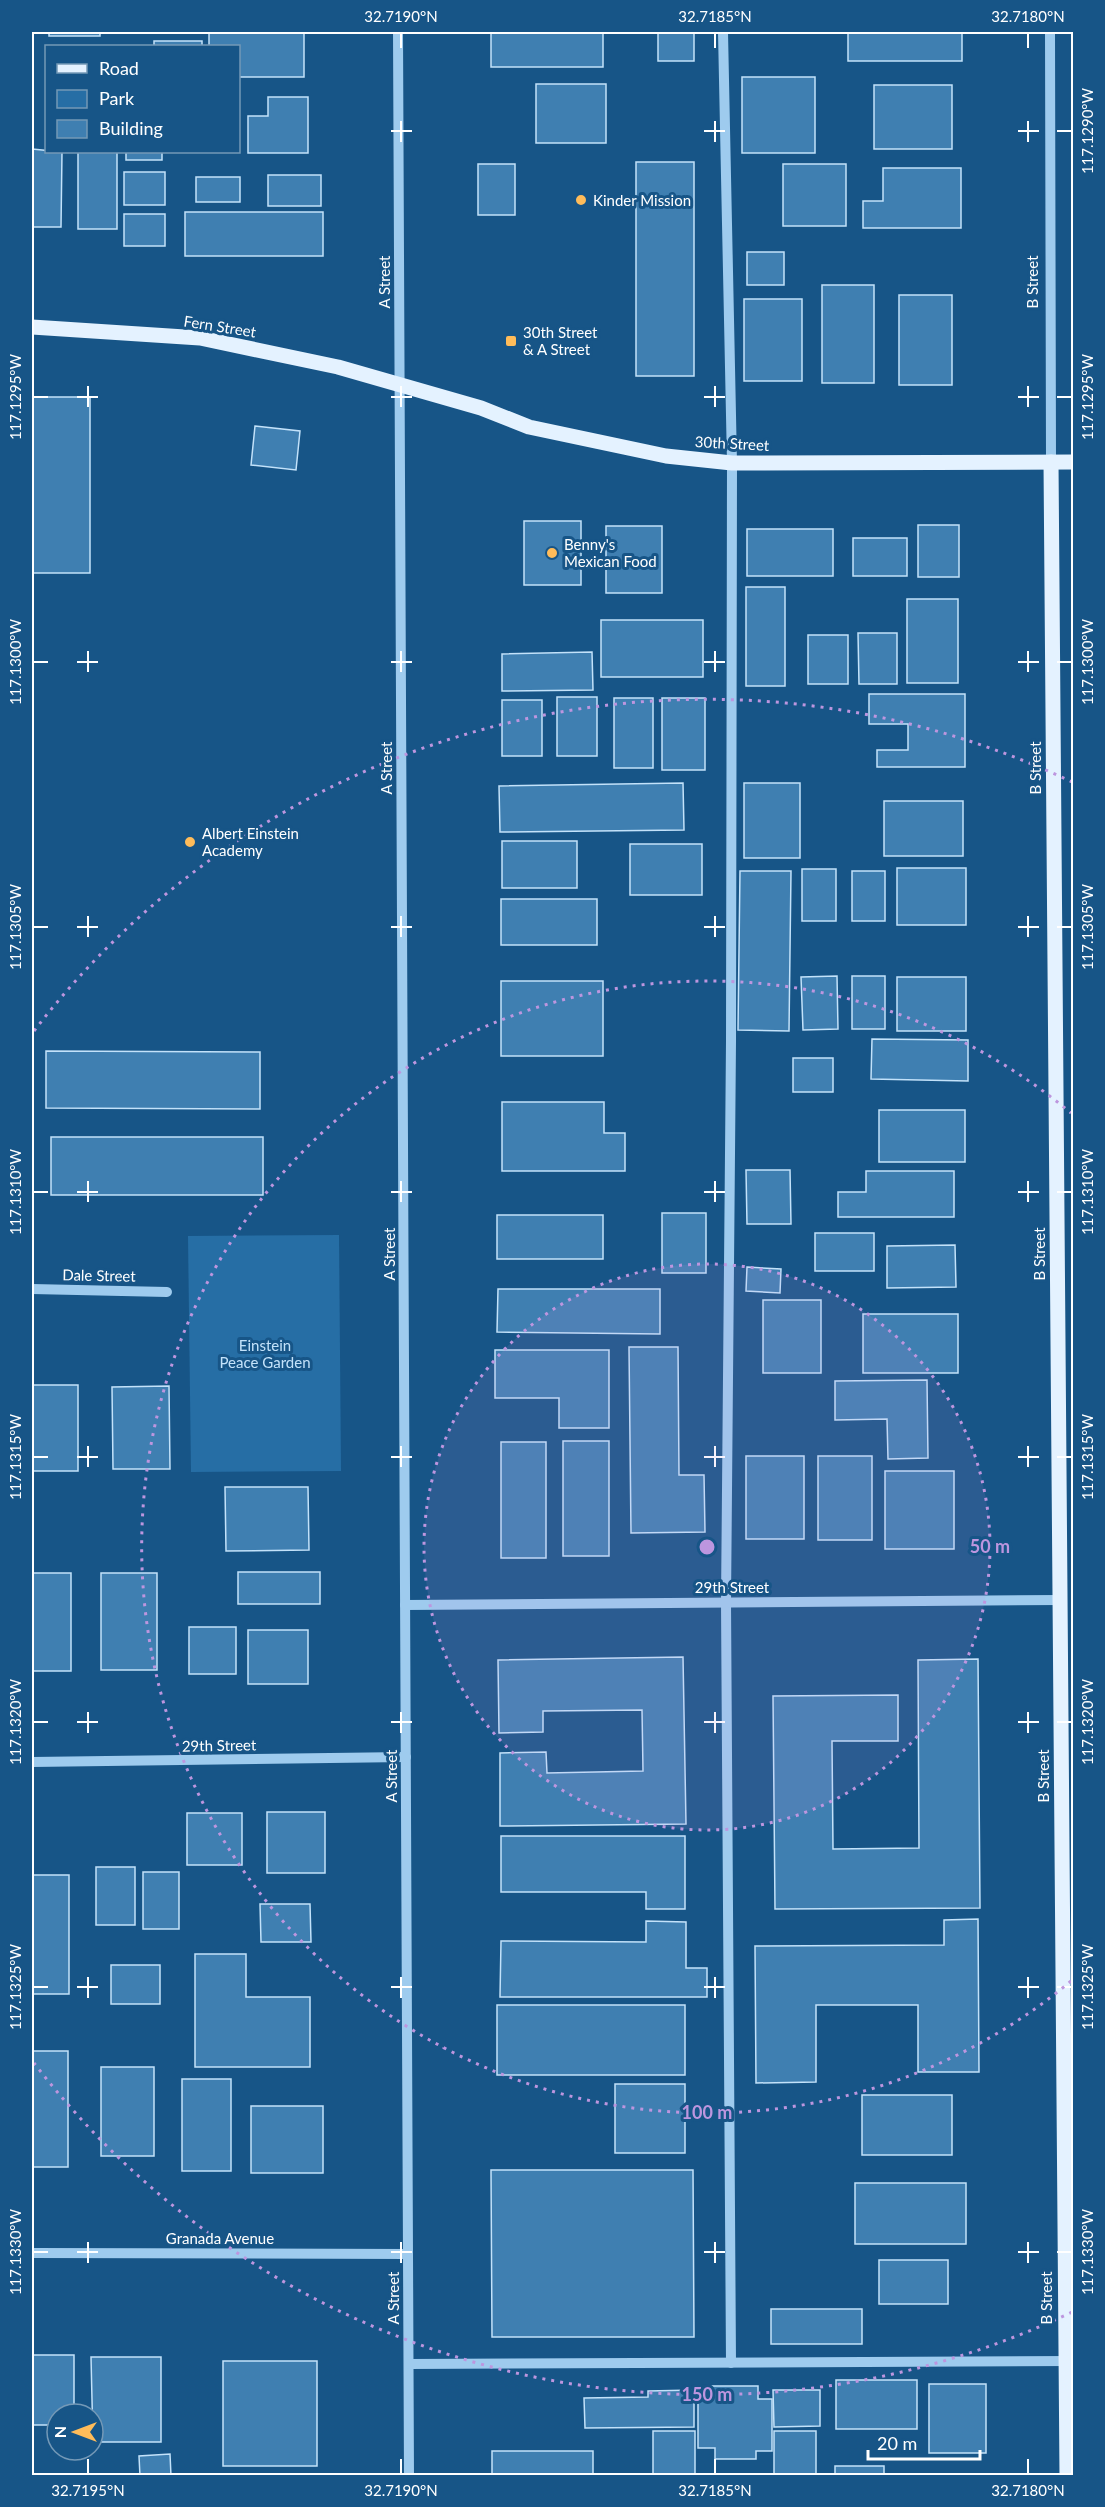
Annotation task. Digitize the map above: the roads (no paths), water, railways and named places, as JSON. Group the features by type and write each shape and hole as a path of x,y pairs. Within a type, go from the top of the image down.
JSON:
{"main road":[{"name":"Fern Street","path":"32,327 200,338 338,367 399,384"},
{"name":"30th Street","path":"399,384 481,408 529,427 666,456 732,463 1074,462"},
{"name":"B Street","path":"1051,462 1069,2360 1066,2475"}],"street":[{"name":"A Street","path":"398,32 409,2475"},
{"path":"723,32 732,463 731,1029 726,1602 731,2363"},
{"name":"B Street","path":"1050,32 1051,462"},
{"name":"Dale Street","path":"32,1289 167,1292"},
{"name":"29th Street","path":"405,1605 1060,1600"},
{"name":"29th Street","path":"32,1762 406,1756"},
{"name":"Granada Avenue","path":"32,2253 408,2254"},
{"path":"409,2364 1069,2360"}],"place":[{"name":"Kinder Mission","path":"581,200"},
{"name":"30th Street & A Street","path":"511,341"},
{"name":"Benny's Mexican Food","path":"552,553"},
{"name":"Albert Einstein Academy","path":"190,842"}],"park label":[{"name":"Einstein Peace Garden","path":"265,1354"}]}
